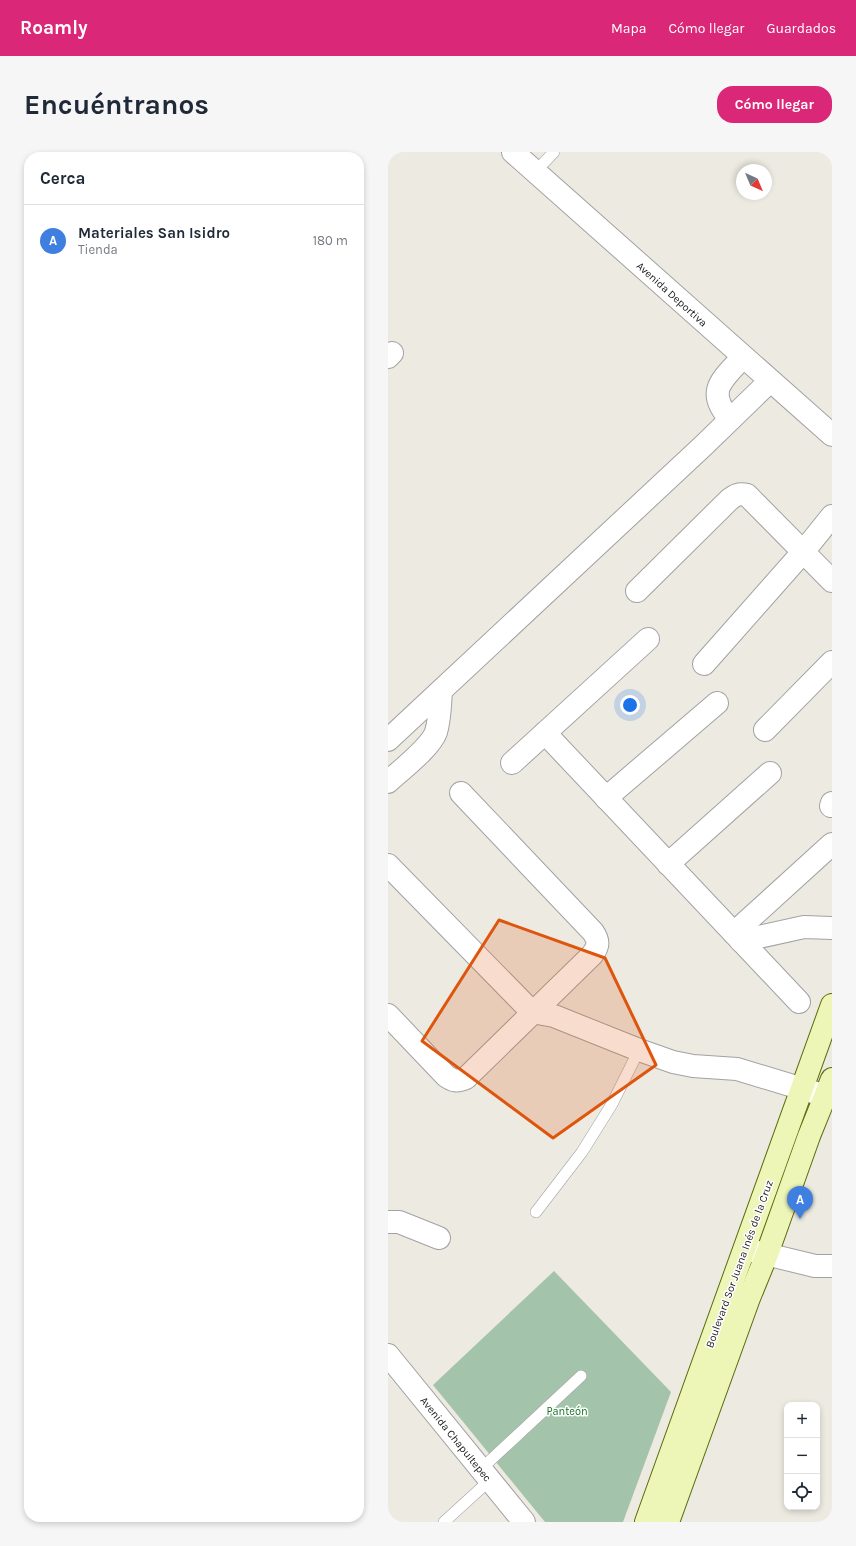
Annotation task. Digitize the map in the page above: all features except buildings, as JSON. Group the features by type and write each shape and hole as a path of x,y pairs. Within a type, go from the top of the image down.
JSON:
{"main road":[{"name":"Boulevard Sor Juana Inés de la Cruz","path":"646,1522 832,1005"},
{"name":"Boulevard Sor Juana Inés de la Cruz","path":"668,1522 748,1298 767,1254 809,1136 829,1087"}],"street":[{"name":"Avenida Deportiva","path":"513,152 832,435"},
{"path":"730,419 721,409 717,400 718,388 724,377 743,357"},
{"path":"388,740 704,446 770,381"},
{"path":"636,591 729,500 735,495 741,494 747,495 832,581"},
{"path":"704,664 803,552 832,516"},
{"path":"512,763 648,639"},
{"path":"765,730 832,662"},
{"path":"388,782 426,747 436,733 441,691"},
{"path":"606,798 717,703"},
{"path":"546,733 799,1002"},
{"path":"668,864 770,773"},
{"path":"388,1015 446,1076 452,1080 459,1081 466,1078 598,948 597,939 593,932 460,793"},
{"path":"738,937 832,844"},
{"path":"388,865 532,1012 554,1016 673,1062 693,1066 737,1069 803,1089 829,1087"},
{"path":"738,937 804,927 832,928"},
{"path":"388,1222 399,1222 439,1238"},
{"path":"745,1249 815,1266 832,1266"},
{"name":"Avenida Chapultepec","path":"390,1360 524,1522"}],"lane":[{"path":"535,172 554,152"},
{"path":"536,1212 582,1152 612,1104 639,1050"},
{"path":"444,1522 485,1475 581,1376"}],"highlighted area":[{"path":"499,920 605,958 656,1065 553,1138 422,1041"}],"green space":[{"name":"Panteón","path":"554,1271 671,1392 623,1522 545,1522 433,1385"}],"place":[{"name":"Materiales San Isidro","path":"800,1219"}]}
